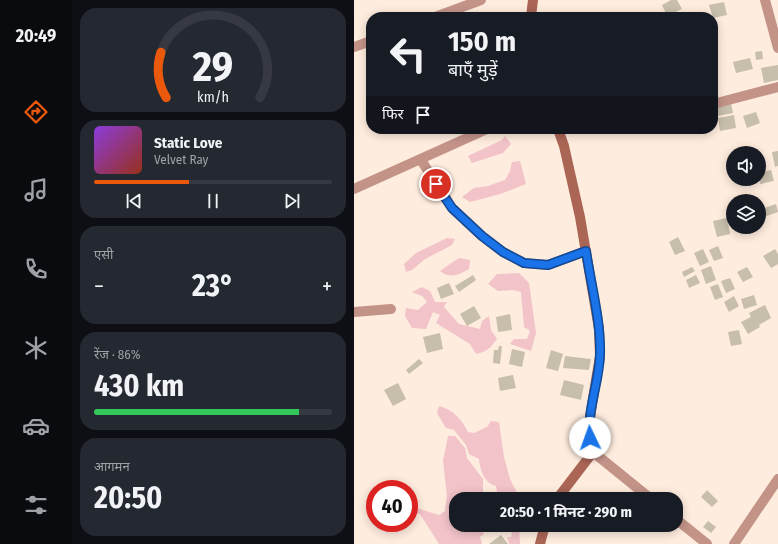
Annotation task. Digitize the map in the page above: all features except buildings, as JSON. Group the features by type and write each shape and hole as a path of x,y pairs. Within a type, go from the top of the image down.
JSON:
{"street":[{"path":"449,12 481,0"},
{"path":"532,12 533,0"},
{"path":"765,0 778,48"},
{"path":"354,47 366,43"},
{"path":"718,103 778,87"},
{"path":"354,189 476,134"},
{"path":"559,134 575,196 586,251 599,329 600,356 589,423 592,452 562,492"},
{"path":"421,160 452,208 482,236 503,252 524,263 548,265 586,251"},
{"path":"354,312 391,309"},
{"path":"592,452 642,492"},
{"path":"734,544 778,479"},
{"path":"683,525 707,544"},
{"path":"540,544 543,532"}],"shaded area":[{"path":"505,136 511,144 503,153 472,163 468,156 502,140"},
{"path":"520,161 526,184 500,194 470,202 462,197 474,188 488,186 505,180 510,171 512,162"},
{"path":"447,238 455,239 452,245 425,259 412,270 406,272 404,264 416,253"},
{"path":"459,258 470,260 469,269 454,275 447,275 440,271"},
{"path":"519,273 529,283 536,333 531,351 510,344 514,339 527,339 530,331 524,327 521,292 513,290 498,291 488,284 497,274"},
{"path":"422,287 430,291 435,302 447,302 444,307 459,324 480,329 482,321 489,316 491,330 497,339 488,349 476,354 470,344 436,323 440,315 433,312 426,329 412,328 405,316 406,308 418,310 427,302 422,296 412,292"},
{"path":"439,406 449,410 463,423 468,432 474,433 487,427 491,421 499,422 504,457 510,479 516,492 497,492 496,486 488,482 483,476 479,459 469,454 466,445 454,430 446,428 437,413"},
{"path":"448,436 455,436 465,448 467,458 483,479 483,492 449,492 449,532 483,532 484,534 480,537 482,544 439,544 420,514 418,514 418,508 439,515 445,511 447,496 443,461"},
{"path":"512,532 519,532 520,544 509,544 507,537 511,537"}],"route":[{"path":"436,184 452,208 482,236 503,252 524,263 548,265 586,251 599,329 600,356 589,423 590,438"}]}
